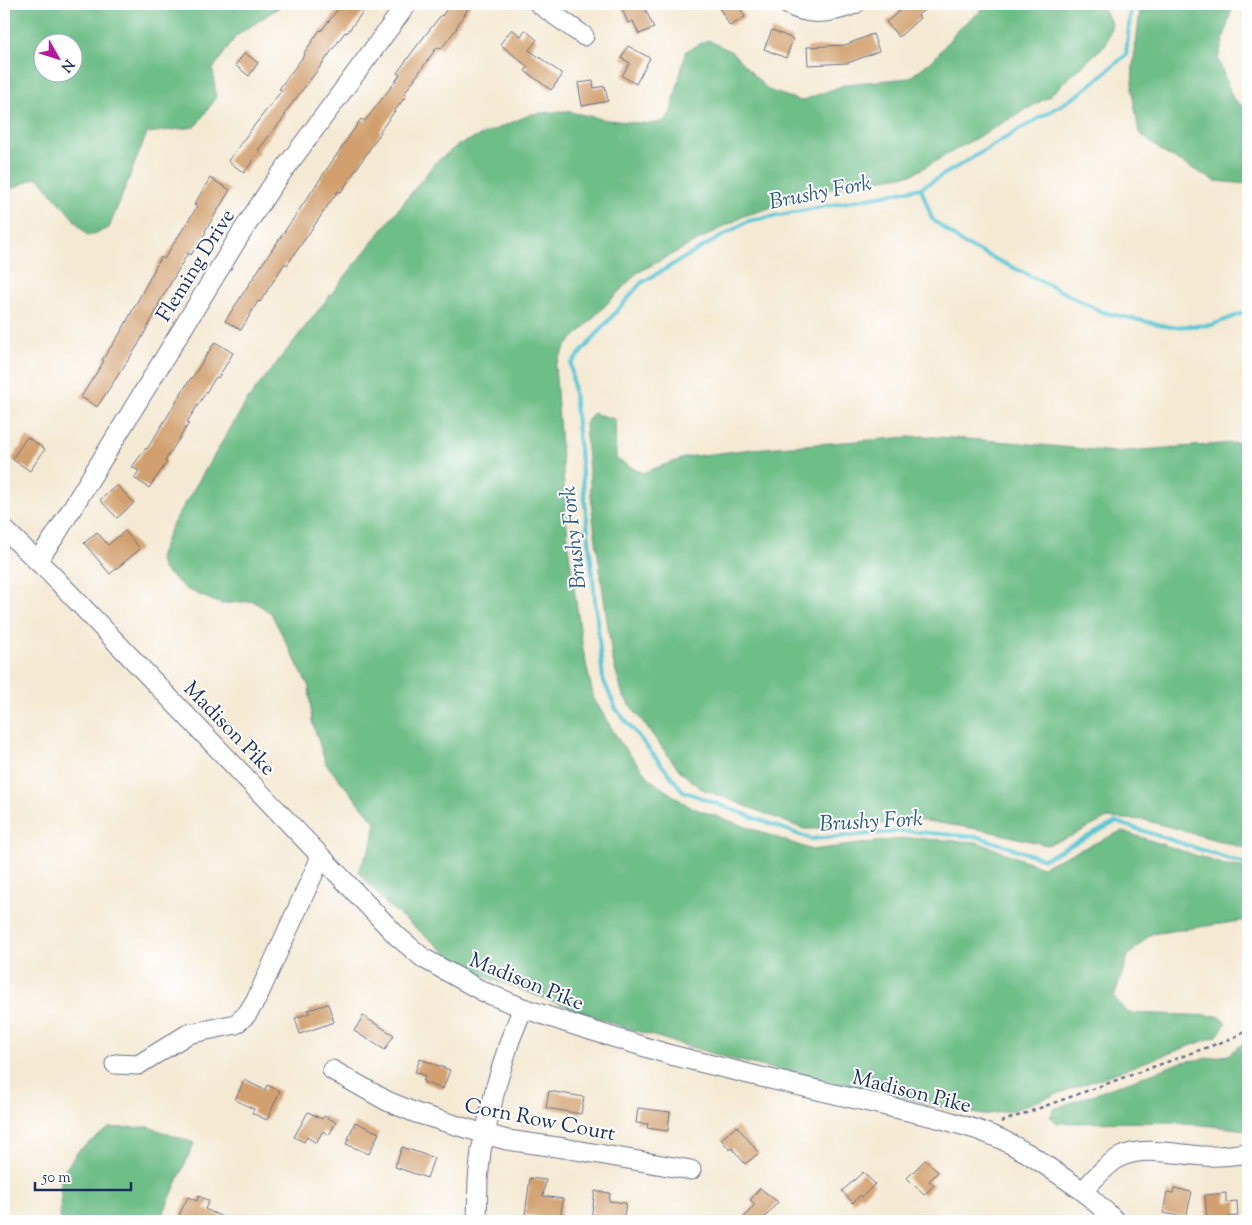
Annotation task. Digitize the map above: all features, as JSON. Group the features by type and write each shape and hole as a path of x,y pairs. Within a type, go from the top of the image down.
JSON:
{"street":[{"name":"Fleming Drive","path":"37,561 55,536 272,186 407,4"},
{"path":"539,4 584,36"},
{"path":"787,4 794,8 811,12 841,10 855,4"},
{"name":"Madison Pike","path":"4,529 51,574 134,662 185,712 397,936 423,958 482,991 523,1008 615,1038 671,1055 942,1119 978,1130 1028,1154 1083,1191 1116,1221"},
{"path":"115,1064 138,1065 188,1034 236,1024 247,1014 257,998 321,857"},
{"path":"477,1221 481,1151 496,1086 510,1040 523,1008"},
{"name":"Corn Row Court","path":"332,1070 387,1101 416,1113 485,1134 507,1140 690,1170"},
{"path":"1083,1191 1109,1164 1122,1156 1135,1152 1158,1151 1207,1156 1248,1153"}],"path":[{"path":"978,1130 1233,1038 1248,1027"}],"green space":[{"path":"4,4 284,4 236,36 213,69 216,98 195,127 147,133 109,228 88,236 38,177 4,192"},
{"path":"990,4 1100,4 1112,24 1106,44 1048,97 913,174 837,187 744,216 637,273 566,346 555,366 569,553 583,650 594,699 621,744 652,781 690,807 812,850 908,838 977,842 1042,867 1122,831 1225,865 1248,868 1248,920 1151,934 1128,956 1114,997 1127,1013 1218,1016 1226,1023 1217,1036 1013,1110 983,1115 735,1060 623,1027 469,971 386,904 358,871 372,844 376,823 326,764 312,721 309,687 271,613 253,601 221,604 186,589 163,569 159,558 171,527 248,399 435,163 458,145 532,114 566,111 607,120 650,124 663,122 671,112 686,51 708,40 732,52 768,90 801,101 847,84 909,78 935,58 959,28"},
{"path":"1141,4 1233,4 1218,59 1233,99 1248,110 1248,184 1215,181 1164,153 1139,133 1132,91 1133,66"},
{"path":"593,413 615,419 616,459 642,473 687,457 752,449 923,436 1114,452 1248,442 1248,849 1145,820 1107,818 1072,836 1047,845 983,830 920,820 842,828 804,829 700,788 680,771 623,696 612,657 593,518 585,424"},
{"path":"1248,1040 1248,1130 1175,1122 1057,1123 1050,1117 1054,1109 1182,1062 1228,1055"},
{"path":"149,1127 194,1143 160,1221 60,1221 61,1176 78,1151 109,1128"}],"building":[{"path":"342,4 358,4 365,9 347,33 345,32 284,114 286,115 258,150 260,151 244,173 228,161 282,90 279,89 320,30"},
{"path":"450,4 471,4 457,28 441,49 437,47 404,94 406,96 380,131 341,192 338,191 287,265 285,263 260,302 258,301 241,330 225,321 361,119 365,121 400,75 397,73"},
{"path":"634,4 643,4 654,28 639,34 633,21 628,23 622,9"},
{"path":"725,4 737,4 745,17 730,26 719,7"},
{"path":"908,4 931,4 918,15 920,18 899,37 886,22"},
{"path":"512,29 521,36 525,30 537,40 529,50 561,73 561,77 551,90 525,71 528,67 500,44"},
{"path":"772,30 793,39 786,58 764,49"},
{"path":"873,34 879,51 848,63 808,65 807,47 845,45"},
{"path":"628,46 650,58 636,84 622,76 630,63 621,58"},
{"path":"245,53 258,63 249,76 235,65"},
{"path":"593,81 594,88 605,86 608,101 582,106 578,83"},
{"path":"210,178 230,190 191,255 188,253 158,305 138,345 97,407 81,397 104,361 102,360 121,332 161,257 164,259 197,207 194,205"},
{"path":"215,342 233,353 187,422 189,423 165,461 167,462 149,488 134,478 139,471 132,467 147,449"},
{"path":"27,437 45,449 30,471 12,459"},
{"path":"117,485 134,503 117,518 100,500"},
{"path":"125,531 140,549 110,574 84,543 97,532 108,545"},
{"path":"328,1004 334,1022 300,1034 295,1018 310,1013 308,1010"},
{"path":"363,1016 394,1035 385,1050 354,1031"},
{"path":"420,1059 450,1070 443,1089 423,1082 425,1076 415,1072"},
{"path":"244,1080 265,1090 267,1085 280,1091 267,1120 252,1113 254,1109 235,1100"},
{"path":"549,1091 584,1097 581,1114 546,1108"},
{"path":"638,1108 670,1112 668,1131 647,1128 648,1124 636,1123"},
{"path":"308,1112 322,1119 324,1116 336,1122 329,1135 323,1131 316,1143 307,1137 304,1142 294,1137"},
{"path":"355,1122 379,1133 369,1154 346,1144"},
{"path":"737,1126 759,1153 745,1164 732,1148 730,1150 721,1139"},
{"path":"402,1147 434,1158 427,1178 395,1167"},
{"path":"925,1160 938,1172 929,1181 934,1185 924,1195 907,1178"},
{"path":"863,1172 875,1184 853,1203 842,1191"},
{"path":"530,1178 546,1180 543,1196 563,1199 560,1220 525,1215"},
{"path":"760,1188 778,1202 762,1221 741,1221 755,1204 750,1200"},
{"path":"1174,1188 1192,1192 1186,1217 1163,1213 1167,1192 1173,1193"},
{"path":"595,1191 610,1193 609,1201 626,1203 623,1221 591,1219"},
{"path":"1226,1193 1226,1202 1237,1201 1238,1216 1228,1217 1229,1221 1207,1221 1205,1195"},
{"path":"199,1196 209,1201 205,1209 231,1221 193,1221 179,1215 188,1197 197,1201"}],"waterway":[{"name":"Brushy Fork","path":"1131,4 1126,55 1078,95 921,188 748,221 641,283 571,364 603,679 616,709 683,791 811,839 905,831 979,837 1044,859 1116,822 1248,865"},
{"path":"921,188 932,219 964,244 1102,312 1171,327 1212,325 1248,311"}]}
